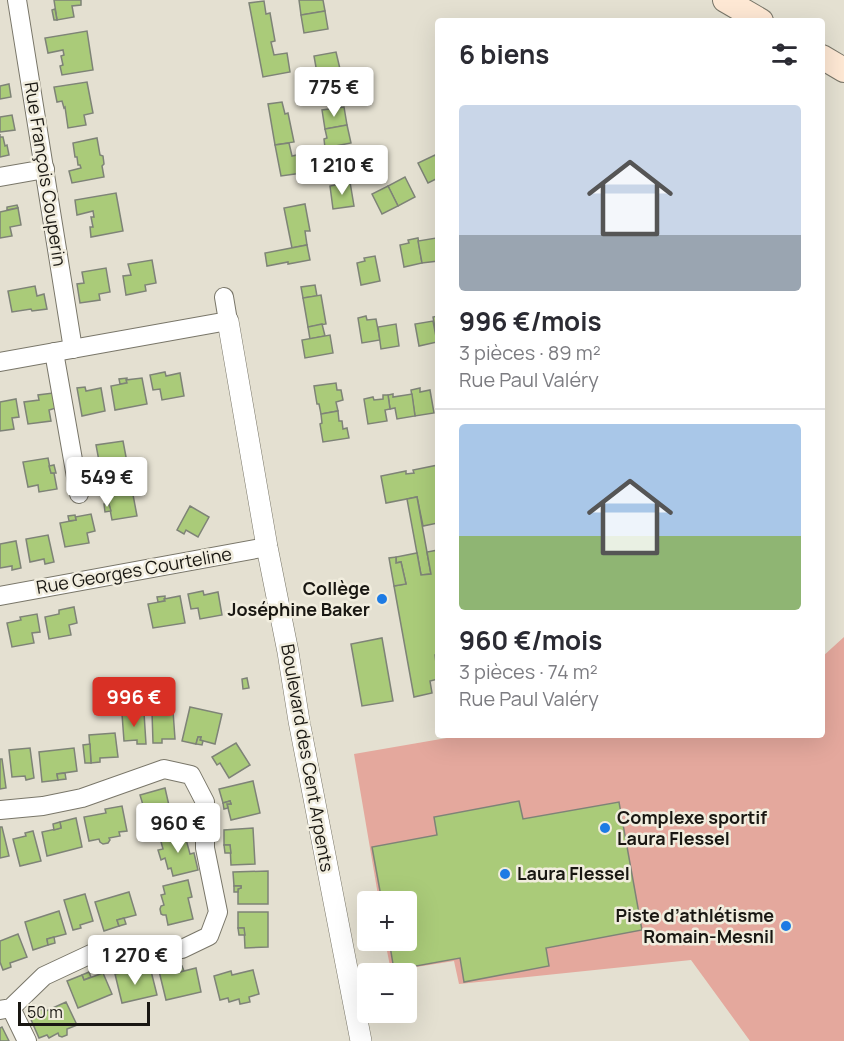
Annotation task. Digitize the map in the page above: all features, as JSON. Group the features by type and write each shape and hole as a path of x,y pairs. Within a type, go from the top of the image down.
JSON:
{"main road":[{"path":"725,0 756,18"},
{"path":"825,59 844,70"}],"street":[{"name":"Rue François Couperin","path":"17,0 73,349"},
{"path":"0,177 45,169"},
{"name":"Boulevard des Cent Arpents","path":"224,297 299,721 361,1041"},
{"path":"0,362 228,321"},
{"path":"54,352 79,494"},
{"name":"Rue Georges Courteline","path":"0,596 267,547"},
{"path":"0,810 43,806 82,798 164,769 191,775 206,802 206,848 218,912 209,936 182,949 91,954 44,976 6,1009 27,1041"}],"shaded area":[{"name":"Complexe sportif Laura Flessel","path":"844,637 844,1041 750,1041 691,960 459,984 454,961 417,967 417,963 389,963 387,951 417,951 417,891 377,891 354,754 447,738 825,738 825,654"}],"building":[{"path":"54,0 81,0 81,5 72,6 74,17 57,20"},
{"path":"299,0 323,0 325,11 301,15"},
{"path":"264,1 266,14 270,13 275,41 271,42 274,55 287,53 290,72 263,77 249,3"},
{"path":"55,9 57,20 54,20 52,10"},
{"path":"325,11 328,29 304,33 301,15"},
{"path":"87,31 93,70 62,75 60,66 63,65 61,56 64,55 63,50 48,53 45,38"},
{"path":"336,52 340,69 317,73 314,56"},
{"path":"340,69 343,87 321,92 317,73"},
{"path":"87,82 93,113 84,115 86,125 68,128 65,107 62,101 57,102 54,87"},
{"path":"9,84 11,97 0,99 0,86"},
{"path":"282,102 285,114 288,113 294,142 275,145 268,104"},
{"path":"344,107 347,125 325,129 322,110"},
{"path":"12,115 15,130 0,132 0,117"},
{"path":"347,125 351,143 325,148 324,139 327,138 325,129"},
{"path":"0,137 3,137 5,146 7,145 9,155 0,157"},
{"path":"97,138 100,155 103,156 104,177 72,183 69,171 81,168 75,157 73,143"},
{"path":"289,143 292,156 306,153 309,172 281,176 275,145"},
{"path":"435,155 435,180 428,183 418,163"},
{"path":"405,177 415,197 398,206 388,186"},
{"path":"350,182 354,206 333,209 330,186"},
{"path":"388,186 398,206 382,214 372,194"},
{"path":"116,193 123,231 91,237 93,211 77,215 75,200"},
{"path":"305,204 310,231 305,231 307,245 292,248 284,208"},
{"path":"17,205 18,208 7,210 7,207"},
{"path":"18,208 21,225 10,227 12,236 0,238 0,212"},
{"path":"418,238 422,263 404,267 400,245"},
{"path":"435,238 435,261 422,263 418,241"},
{"path":"307,245 310,260 267,266 265,253"},
{"path":"375,256 380,281 361,285 357,263 365,261 364,258"},
{"path":"152,260 156,283 145,285 146,291 126,295 123,276 131,275 128,264"},
{"path":"106,268 110,292 99,294 100,300 80,303 77,284 84,283 82,272"},
{"path":"315,285 317,296 303,298 301,287"},
{"path":"35,286 37,296 44,294 47,309 12,312 8,291"},
{"path":"321,295 326,324 308,327 303,298"},
{"path":"366,316 367,320 376,319 380,340 362,343 358,318"},
{"path":"433,321 435,342 419,346 415,324"},
{"path":"322,324 325,336 310,339 308,327"},
{"path":"396,324 399,346 381,349 378,327"},
{"path":"330,335 333,353 305,358 302,340"},
{"path":"165,372 166,376 180,373 184,396 162,400 160,389 153,390 150,375"},
{"path":"127,378 127,383 120,384 119,379"},
{"path":"142,378 147,404 115,410 111,386 127,383 126,380"},
{"path":"336,383 337,390 341,390 343,400 336,402 338,411 321,414 314,386"},
{"path":"85,387 86,391 101,388 105,411 82,416 77,388"},
{"path":"420,388 420,392 430,390 434,413 415,416 411,390"},
{"path":"53,393 56,408 49,410 51,421 28,424 24,402 39,400 38,395"},
{"path":"393,394 393,397 412,394 415,416 397,419 395,408 390,409 388,395"},
{"path":"383,395 388,395 390,409 385,410 387,421 368,424 364,399 373,397 374,400 383,399"},
{"path":"16,399 19,417 12,418 14,429 0,431 0,402"},
{"path":"338,411 339,421 342,421 343,429 347,428 349,438 323,442 321,414"},
{"path":"123,441 129,473 104,477 102,461 99,461 96,445"},
{"path":"48,458 57,489 39,492 38,485 28,487 23,462"},
{"path":"96,461 102,461 103,468 98,469"},
{"path":"54,465 56,473 51,473 49,466"},
{"path":"435,466 435,524 423,526 417,497 386,503 381,476 406,471 406,474 414,473 413,470"},
{"path":"131,484 137,516 112,520 104,489"},
{"path":"417,497 431,574 421,575 407,499"},
{"path":"104,504 109,504 111,511 105,512"},
{"path":"190,506 209,517 198,537 186,530 184,534 177,530"},
{"path":"91,514 95,531 87,533 89,543 65,547 60,523"},
{"path":"75,515 76,520 69,521 68,516"},
{"path":"48,535 54,562 45,564 44,559 30,562 26,539"},
{"path":"16,541 21,568 12,570 12,566 0,568 0,544"},
{"path":"435,551 435,680 430,681 432,693 414,697 394,586 406,584 401,562 396,563 396,557 417,553 421,575 431,574 427,552"},
{"path":"396,557 396,563 401,562 406,584 394,586 389,558"},
{"path":"203,591 204,595 218,592 222,615 200,619 198,608 191,609 188,594"},
{"path":"165,596 165,601 158,602 157,597"},
{"path":"180,596 185,623 153,628 148,604"},
{"path":"74,607 77,623 69,625 71,635 49,639 45,617 59,614 59,610"},
{"path":"37,614 40,632 32,633 34,643 12,647 7,623 21,620 20,617"},
{"path":"382,638 393,701 362,706 351,644"},
{"path":"247,678 249,688 243,689 242,679"},
{"path":"190,707 222,714 215,744 200,740 201,737 198,737 196,744 182,741"},
{"path":"173,711 175,739 162,739 162,743 153,743 152,712"},
{"path":"144,713 146,744 137,744 137,740 124,741 122,714"},
{"path":"115,733 118,757 100,758 100,762 91,763 89,735"},
{"path":"198,737 201,737 200,740 203,741 202,745 196,744"},
{"path":"236,743 250,765 229,778 220,763 217,765 212,757"},
{"path":"90,744 91,763 85,763 83,745"},
{"path":"30,748 34,778 26,780 25,776 12,777 9,750"},
{"path":"74,748 77,771 57,774 58,780 42,782 39,752"},
{"path":"0,759 2,759 6,788 0,789"},
{"path":"65,773 66,779 58,780 57,774"},
{"path":"253,781 260,813 231,820 227,804 231,804 230,801 223,803 219,789"},
{"path":"165,788 170,810 174,809 178,825 154,831 152,824 148,825 145,814 140,813 139,808 143,805 140,795"},
{"path":"230,801 231,804 227,804 228,808 224,809 223,803"},
{"name":"Laura Flessel","path":"519,801 523,819 619,802 642,930 546,948 549,966 464,982 460,958 417,966 417,963 393,963 391,951 417,951 417,891 380,891 372,847 437,835 434,817"},
{"path":"122,806 127,831 119,832 120,836 109,838 108,843 103,844 99,839 89,841 84,817 106,813 105,809"},
{"path":"76,818 82,847 47,856 42,832 61,828 60,822"},
{"path":"60,822 61,828 54,830 53,824"},
{"path":"0,827 2,827 9,856 0,858"},
{"path":"253,828 255,864 231,865 230,845 224,845 224,830"},
{"path":"33,831 41,861 20,866 13,839 26,836 25,833"},
{"path":"184,832 190,854 194,853 198,870 173,876 165,858 161,860 158,850 163,849 160,838"},
{"path":"224,845 230,845 231,853 225,853"},
{"path":"268,871 268,904 238,904 238,889 241,886 234,886 233,872"},
{"path":"188,880 192,897 188,898 193,919 168,925 166,915 161,914 160,909 164,905 161,895 165,894 163,886"},
{"path":"234,886 241,886 241,888 238,892 234,892"},
{"path":"129,892 136,915 117,920 119,926 104,931 95,902"},
{"path":"85,894 93,921 73,930 64,900"},
{"path":"59,911 66,934 47,939 48,945 33,950 25,922"},
{"path":"238,912 268,912 268,947 245,948 244,928 238,928"},
{"path":"124,918 126,924 119,926 117,920"},
{"path":"238,928 244,928 245,935 239,935"},
{"path":"18,934 27,957 10,963 11,967 3,970 0,962 0,941"},
{"path":"54,937 55,943 48,945 47,939"},
{"path":"182,966 184,971 176,973 175,968"},
{"path":"175,968 176,973 196,968 201,992 166,1000 159,971"},
{"path":"138,969 139,974 132,976 131,971"},
{"path":"253,970 259,994 249,997 250,1002 240,1004 239,999 229,1002 228,998 220,1000 214,976 231,971 232,975"},
{"path":"131,971 132,976 151,971 157,995 122,1003 115,974"},
{"path":"89,972 91,977 84,980 82,975"},
{"path":"103,973 112,994 78,1008 67,981 82,975 84,980"},
{"path":"66,1002 77,1025 67,1029 67,1035 62,1037 58,1033 49,1038 47,1035 39,1038 29,1015 45,1008 46,1011"},
{"path":"2,1027 9,1041 0,1041 0,1028"}],"place":[{"name":"Collège Joséphine Baker","path":"382,599"},
{"name":"Complexe sportif Laura Flessel","path":"605,828"},
{"name":"Laura Flessel","path":"505,874"},
{"name":"Piste d’athlétisme Romain-Mesnil","path":"786,926"}]}
